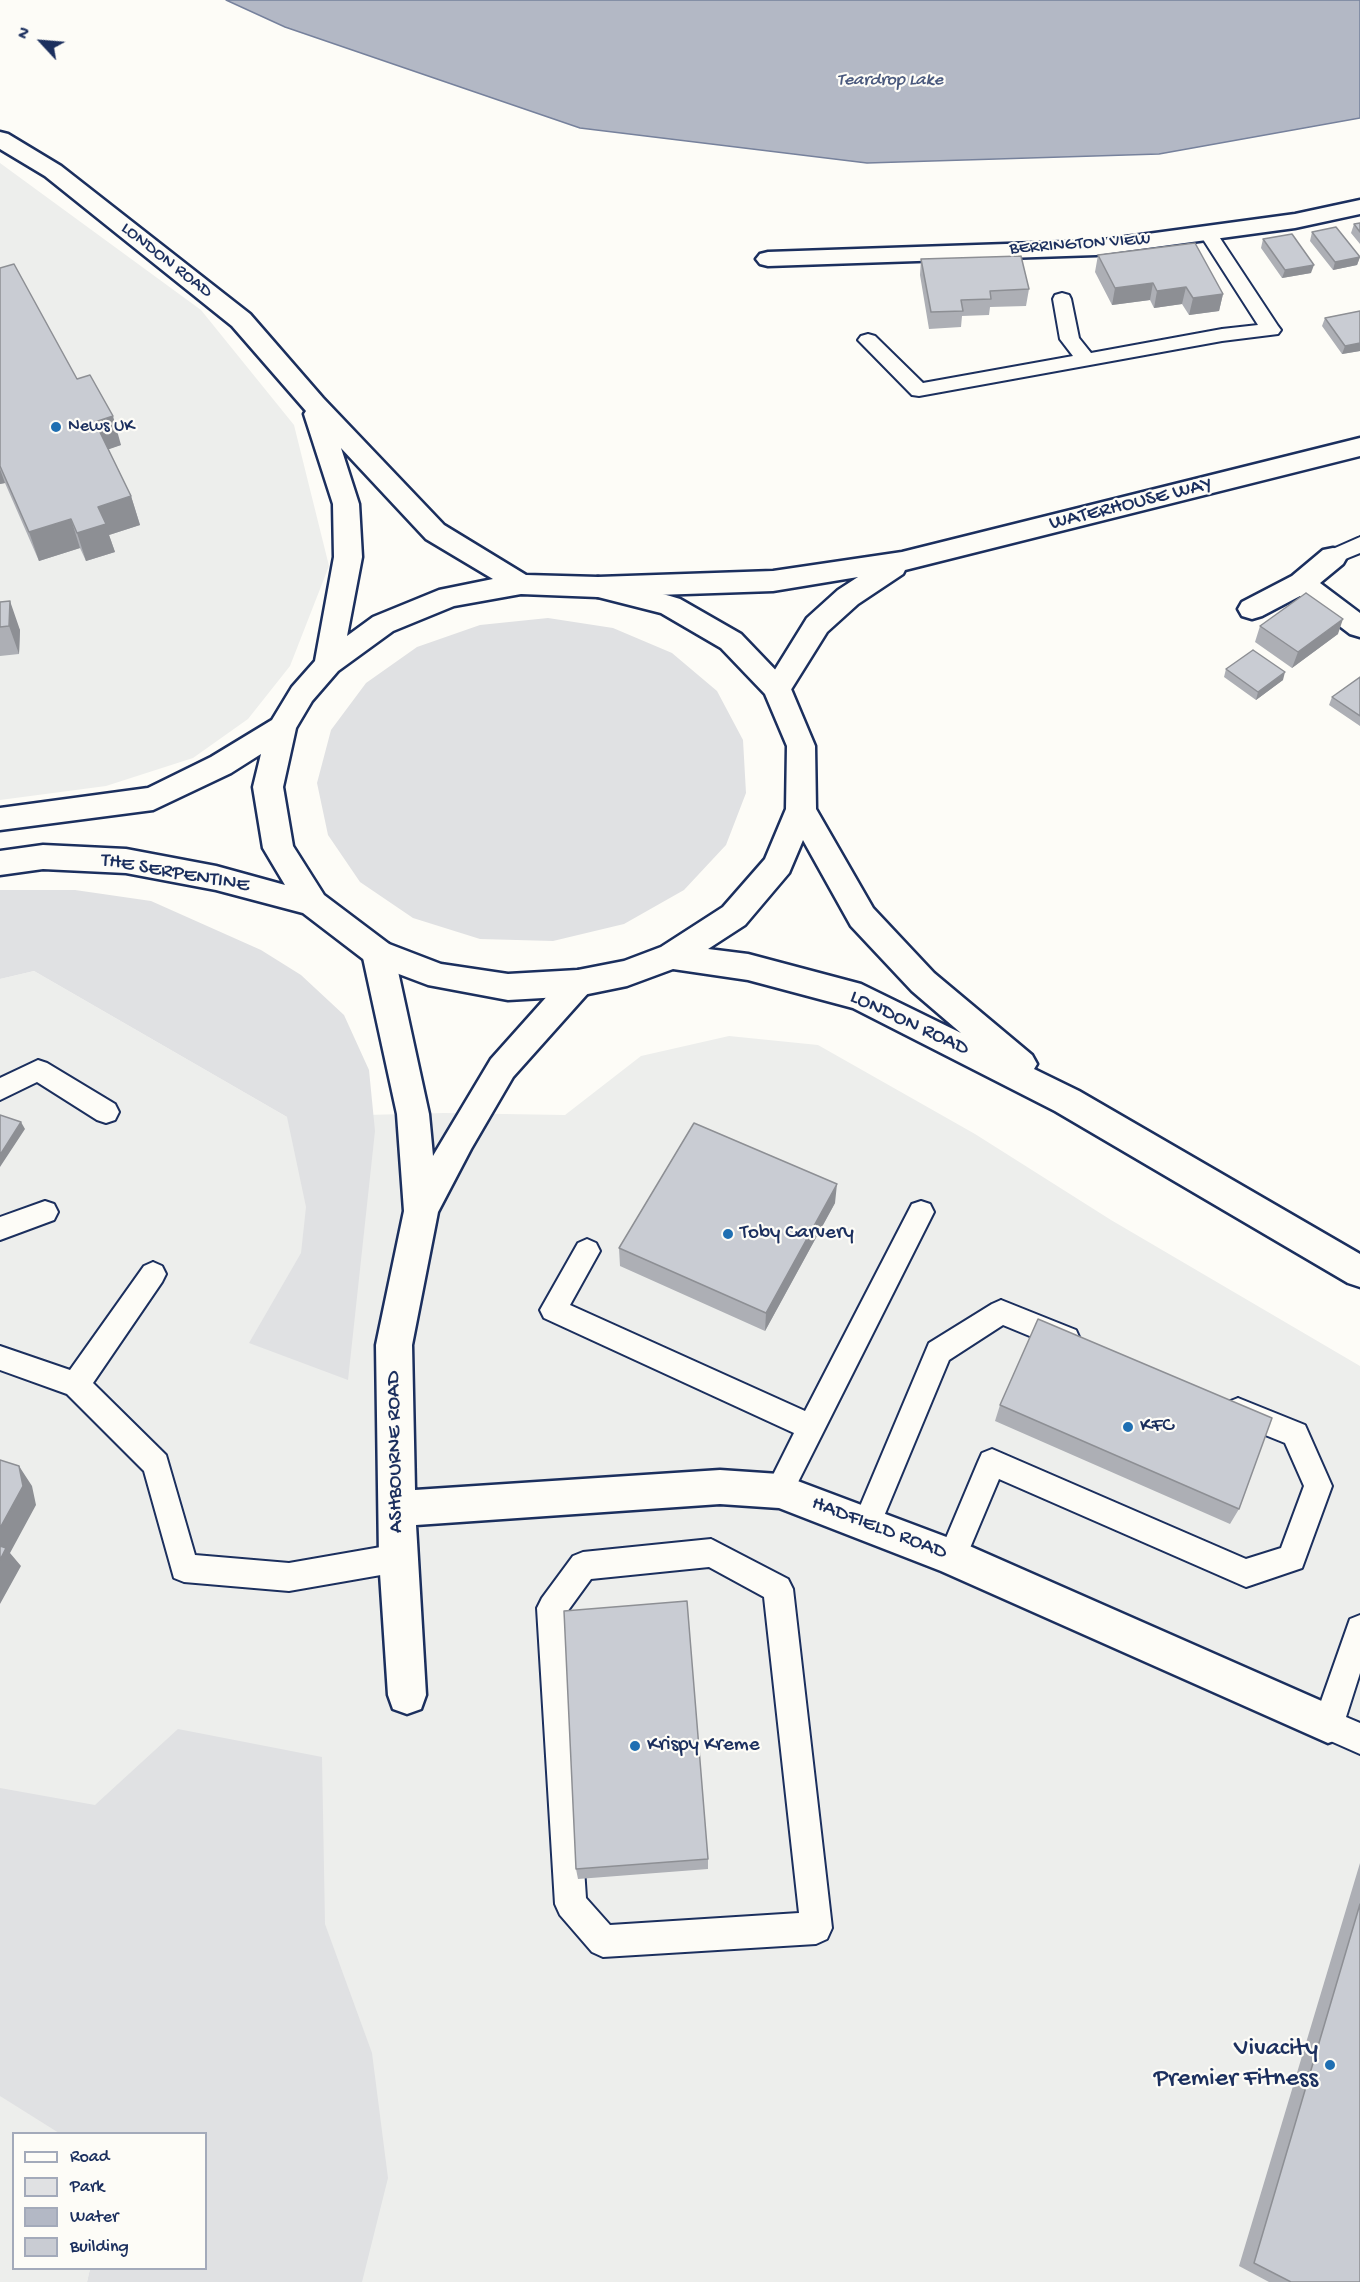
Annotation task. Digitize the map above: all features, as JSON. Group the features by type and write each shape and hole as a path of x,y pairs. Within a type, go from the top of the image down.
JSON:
{"main road":[{"name":"LONDON ROAD","path":"0,139 53,171 241,320 314,404 435,532 521,584"},
{"name":"BERRINGTON VIEW","path":"768,259 799,268 1096,248 1295,221 1360,207"},
{"name":"LONDON ROAD","path":"314,404 346,504 348,557 328,664"},
{"name":"WATERHOUSE WAY","path":"598,587 774,581 902,561 1360,447"},
{"path":"1252,609 1302,584 1333,557"},
{"name":"WATERHOUSE WAY","path":"777,689 817,625 848,597 902,561"},
{"path":"521,584 598,587 670,606 731,641 777,689 801,747 801,809 778,865 734,916 672,956 627,973 578,983 508,987 439,976 378,953 313,904 278,848 268,787 282,728 302,694 328,664 383,624 449,597 521,584"},
{"path":"1302,584 1360,627"},
{"path":"0,819 153,799 220,765 282,728"},
{"name":"LONDON ROAD","path":"801,809 862,917 923,982 1067,1101"},
{"name":"THE SERPENTINE","path":"0,863 44,857 126,861 216,878 313,904"},
{"name":"ASHBOURNE ROAD","path":"378,953 413,1114 421,1211 394,1345 398,1558 408,1695"},
{"name":"LONDON ROAD","path":"672,956 748,967 861,997 1067,1101 1360,1272"},
{"name":"ASHBOURNE ROAD","path":"421,1211 459,1139 502,1068 578,983"},
{"name":"HADFIELD ROAD","path":"397,1509 720,1488 779,1491 952,1557 1344,1731"}],"lane":[{"path":"868,340 919,390 1222,335 1270,330 1208,233"},
{"path":"1062,299 1070,339 1086,360"},
{"path":"1333,557 1360,544"},
{"path":"0,1090 38,1070 106,1112"},
{"path":"0,1229 45,1212"},
{"path":"779,1491 921,1212"},
{"path":"587,1251 553,1310 812,1428"},
{"path":"76,1385 153,1274"},
{"path":"867,1523 939,1352 1001,1312 1088,1348"},
{"path":"0,1358 76,1385 156,1464 184,1568 290,1577 398,1558"},
{"path":"952,1557 992,1462 1246,1573 1292,1558 1318,1486 1295,1434 1219,1403"},
{"path":"711,1553 778,1589 816,1928 603,1941 571,1904 552,1608 583,1566 711,1553"},
{"path":"1344,1731 1360,1629"}],"shaded area":[{"path":"0,163 201,310 294,425 329,566 290,666 248,719 193,758 106,786 0,800"},
{"path":"34,971 287,1117 444,1113 565,1115 641,1056 729,1036 818,1045 975,1134 1111,1220 1360,1366 1360,2282 264,2282 207,2132 12,2132 12,2270 90,2270 87,2282 0,2282 0,979"}],"green space":[{"path":"548,618 613,628 672,653 717,691 743,740 746,793 726,845 684,890 624,924 553,941 480,939 413,918 360,882 328,835 317,783 331,730 366,683 417,647 480,625"},
{"path":"0,890 75,890 151,901 261,950 301,975 344,1015 369,1070 375,1131 348,1380 249,1343 301,1253 306,1207 287,1117 34,971 0,979"},
{"path":"178,1729 322,1757 325,1924 372,2053 388,2178 362,2282 87,2282 90,2270 207,2270 207,2132 57,2132 0,2096 0,1788 95,1805"}],"water":[{"name":"Teardrop Lake","path":"226,0 1360,0 1360,118 1159,154 867,163 580,128 285,27"}],"building":[{"path":"1360,223 1360,232 1354,224"},
{"path":"1336,227 1360,257 1335,262 1312,232"},
{"path":"1292,234 1314,265 1285,270 1263,239"},
{"path":"1195,243 1223,294 1193,298 1186,287 1157,291 1153,283 1115,288 1098,255"},
{"path":"1021,256 1029,289 990,291 991,299 961,300 963,311 931,312 921,259"},
{"name":"News UK","path":"14,264 77,379 90,375 113,416 95,422 131,496 98,507 106,524 77,533 71,519 29,532 0,466 0,268"},
{"path":"1360,311 1360,343 1345,346 1325,318"},
{"path":"1306,593 1343,619 1298,652 1260,626"},
{"path":"10,601 9,626 0,627 0,602"},
{"path":"1253,650 1285,672 1258,692 1226,669"},
{"path":"1360,677 1360,716 1332,697"},
{"path":"0,1115 21,1122 0,1155"},
{"name":"Toby Carvery","path":"694,1123 837,1184 766,1313 619,1248"},
{"name":"KFC","path":"1038,1319 1272,1418 1239,1509 1000,1405"},
{"path":"0,1460 19,1466 23,1486 0,1528"},
{"path":"0,1546 6,1548 0,1560"},
{"name":"Krispy Kreme","path":"687,1601 708,1859 576,1869 564,1611"},
{"name":"Vivacity Premier Fitness","path":"1360,1904 1360,2282 1291,2282 1254,2263"}],"place":[{"name":"News UK","path":"56,427"},
{"name":"Toby Carvery","path":"728,1234"},
{"name":"KFC","path":"1128,1427"},
{"name":"Krispy Kreme","path":"635,1746"},
{"name":"Vivacity Premier Fitness","path":"1330,2065"}]}
